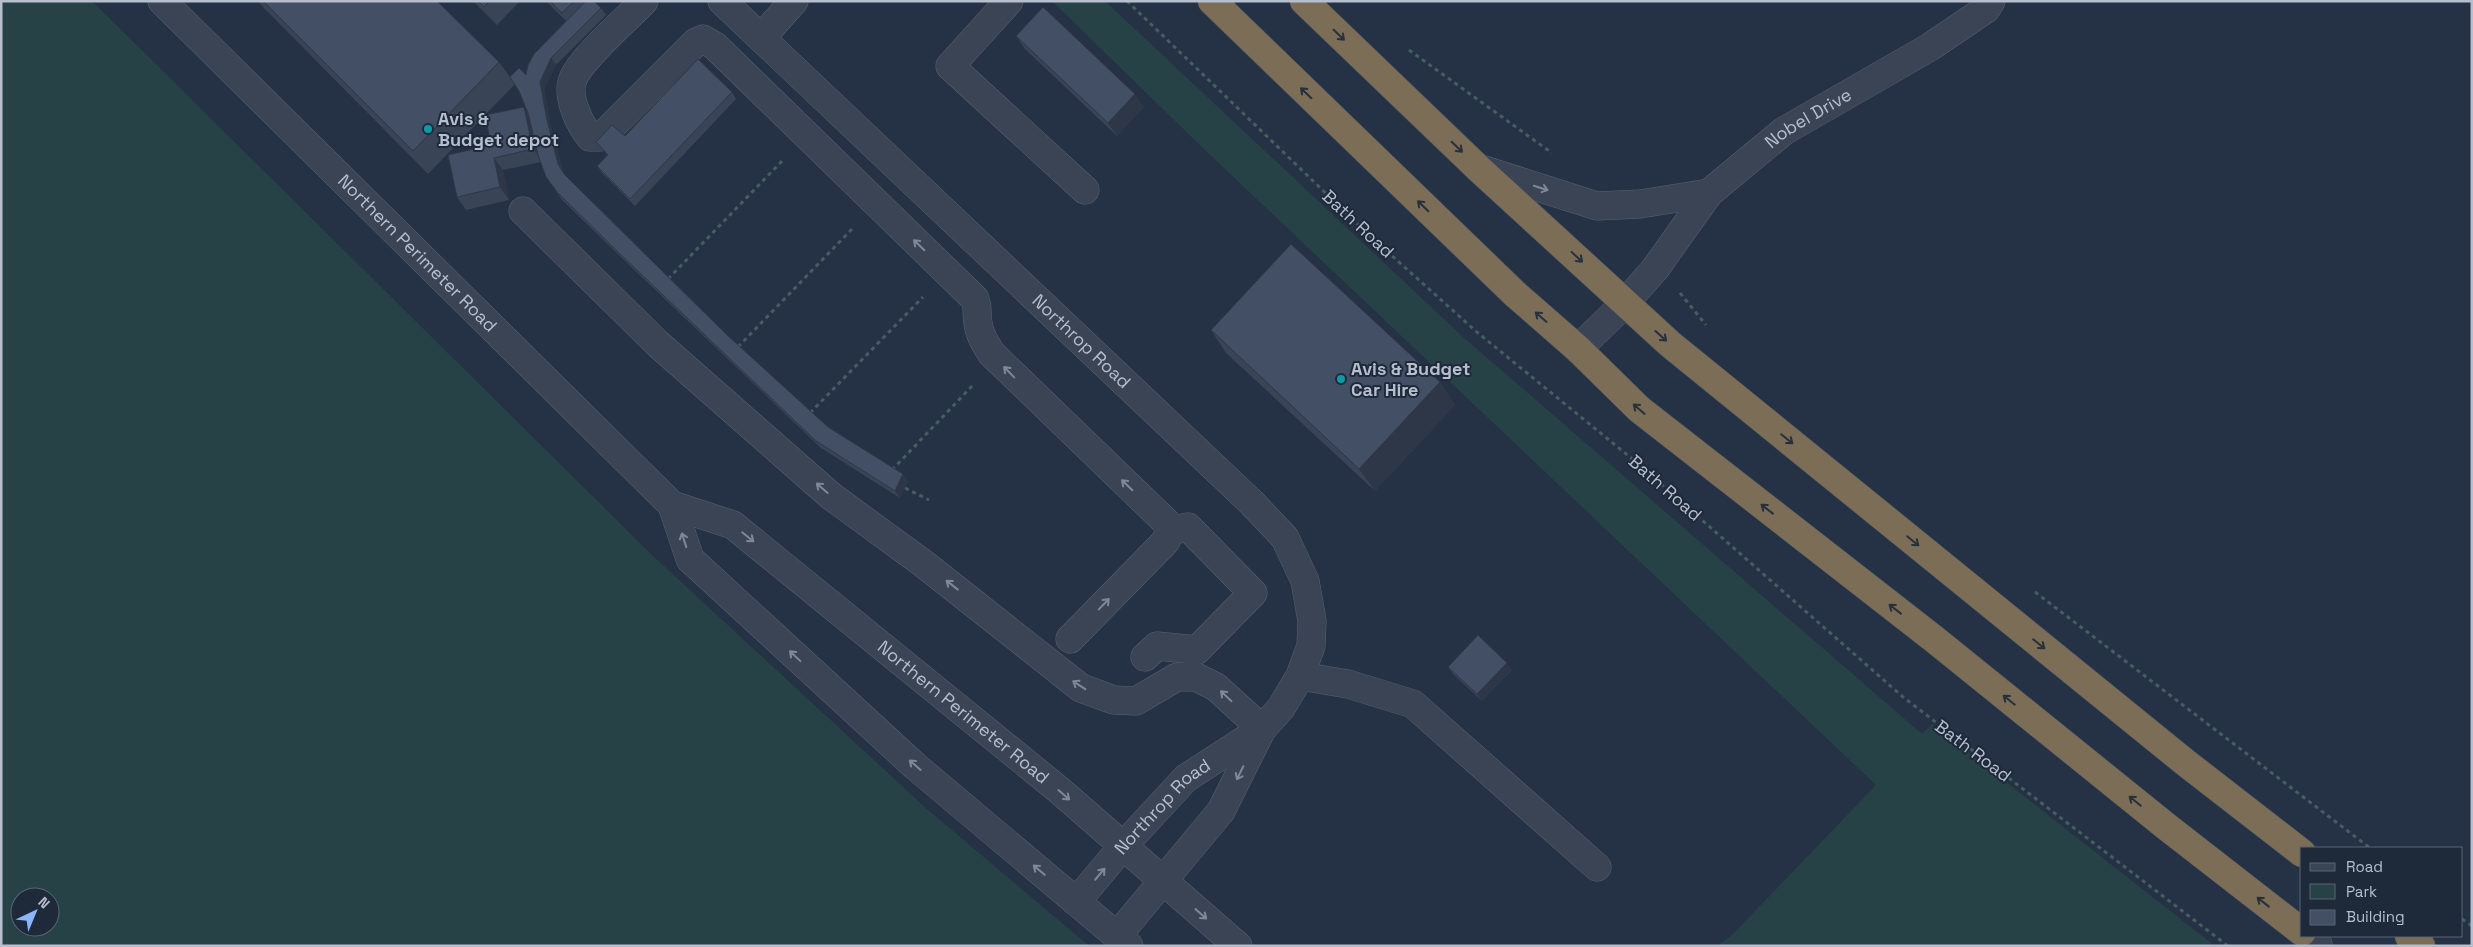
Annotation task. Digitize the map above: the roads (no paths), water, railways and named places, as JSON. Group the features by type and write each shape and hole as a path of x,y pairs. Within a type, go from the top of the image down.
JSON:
{"highway":[{"path":"1212,1 1514,293 1578,349 1639,409 1934,639 2159,821 2300,931"},
{"path":"1304,1 1478,168 1577,257 1624,304 1670,344 2178,756 2300,851"},
{"path":"2410,937 2422,946"}],"street":[{"name":"Northern Perimeter Road","path":"162,1 672,505 733,525 1059,790 1238,946"},
{"path":"644,1 580,67 572,80 571,96 582,127 590,137 600,137 609,129 696,42 703,39 714,46 975,299 979,310 977,322 981,336 991,353 1166,522 1169,531 1166,541 1070,639"},
{"name":"Northrop Road","path":"722,1 1252,503 1284,538 1305,581 1312,621 1310,646 1300,676 1281,708 1262,729 1186,778 1123,846 1076,902"},
{"path":"760,38 794,1"},
{"path":"1009,1 950,66 1085,190"},
{"name":"Nobel Drive","path":"1578,349 1624,304 1655,269 1709,193 1784,131 1930,46 1986,8 1991,1"},
{"path":"1478,168 1597,206 1640,204 1709,193"},
{"path":"523,212 658,344 831,496 971,600 1081,688 1114,700 1136,701 1177,677 1196,677 1216,687 1262,729"},
{"name":"Northern Perimeter Road","path":"672,505 690,559 915,766 1123,941"},
{"path":"1145,657 1156,646 1197,650 1252,593 1188,527 1169,531"},
{"path":"1300,676 1348,684 1413,704 1597,867"},
{"name":"Northrop Road","path":"1123,941 1164,882 1221,811 1262,729"}],"place":[{"name":"Avis & Budget depot","path":"428,129"},
{"name":"Avis & Budget Car Hire","path":"1341,379"}]}
